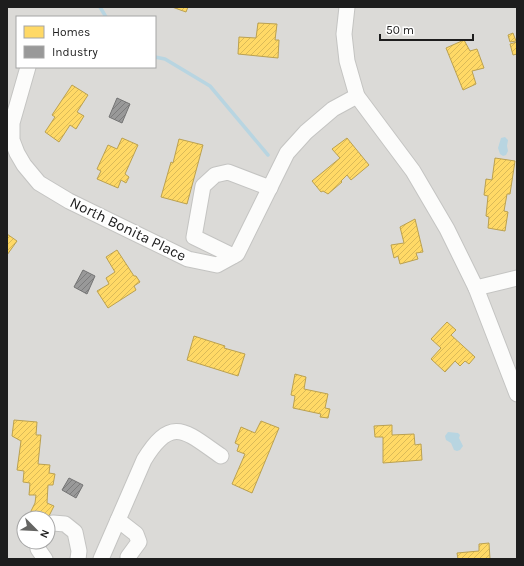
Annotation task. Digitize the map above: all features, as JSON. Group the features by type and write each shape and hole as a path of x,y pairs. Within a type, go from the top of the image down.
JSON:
{"street":[{"path":"347,7 344,38 347,61 357,96 413,172 446,229 476,288 517,394"},
{"name":"North Bonita Place","path":"28,68 12,123 12,140 24,165 40,183 69,201 188,259 216,265 237,254 286,153 306,132 334,109 357,96"},
{"path":"233,256 194,237 202,186 215,175 228,172 270,188"},
{"path":"476,288 517,278"},
{"path":"101,559 144,460 151,448 160,439 170,432 177,431 190,434 221,456"},
{"path":"108,544 126,553 129,558 139,542 136,534 118,520"},
{"path":"56,523 65,524 75,532 79,551 78,559"},
{"path":"39,550 45,559"}],"shaded area":[{"path":"7,7 517,7 517,559 7,559"}],"water":[{"path":"505,137 508,140 508,151 506,155 503,156 500,154 498,148 501,138"},
{"path":"448,432 458,433 460,435 459,438 463,446 460,450 454,450 451,443 446,440 445,436"}],"building: Homes":[{"path":"172,7 188,7 186,12"},
{"path":"258,23 277,24 275,40 279,40 278,58 238,54 239,37 256,38"},
{"path":"513,33 516,41 510,42 508,35"},
{"path":"464,40 470,51 477,49 484,68 472,71 476,84 463,90 446,48"},
{"path":"517,42 517,54 513,55 510,44"},
{"path":"72,85 88,95 77,112 84,116 76,129 70,125 59,142 45,132 55,117 52,115"},
{"path":"122,138 138,145 125,174 129,177 126,183 121,180 118,188 97,179 101,171 97,169 108,145 117,149"},
{"path":"347,138 369,165 351,180 347,175 341,181 342,182 328,194 323,191 321,192 312,181 340,158 332,149"},
{"path":"179,139 203,145 187,204 161,197 171,162 173,163"},
{"path":"495,158 515,161 510,194 507,194 504,211 508,212 505,231 488,228 489,217 486,216 488,196 484,195 486,179 492,180"},
{"path":"415,219 423,252 416,253 418,259 400,264 398,256 394,258 391,245 404,243 400,227"},
{"path":"7,234 17,241 7,255"},
{"path":"117,250 134,276 136,276 140,282 134,286 136,290 108,308 97,291 109,284 106,278 115,272 106,257"},
{"path":"447,322 456,330 451,335 475,357 469,364 465,361 460,366 455,361 445,372 431,359 441,348 431,339"},
{"path":"194,336 225,346 224,348 245,354 238,376 187,360"},
{"path":"295,374 306,377 304,389 328,394 325,408 330,409 328,418 320,417 321,414 293,408 295,396 291,395"},
{"path":"14,420 37,422 36,435 41,435 38,464 50,465 49,473 55,474 53,485 48,485 47,503 54,506 52,510 32,510 35,503 36,495 29,495 30,483 23,482 24,471 17,470 21,441 12,436"},
{"path":"261,421 279,428 252,493 232,484 245,454 237,451 239,445 235,443 241,427 255,433"},
{"path":"392,425 392,435 414,434 415,445 421,444 422,460 383,463 383,437 375,437 374,426"},
{"path":"489,543 490,559 458,559 457,553 479,551 479,544"}],"building: Industry":[{"path":"117,98 130,104 122,123 109,117"},
{"path":"83,270 95,276 87,294 74,287"},
{"path":"69,478 83,485 76,498 62,490"}],"waterway":[{"path":"100,7 105,16"},
{"path":"156,57 165,59 210,86 268,155"}]}
